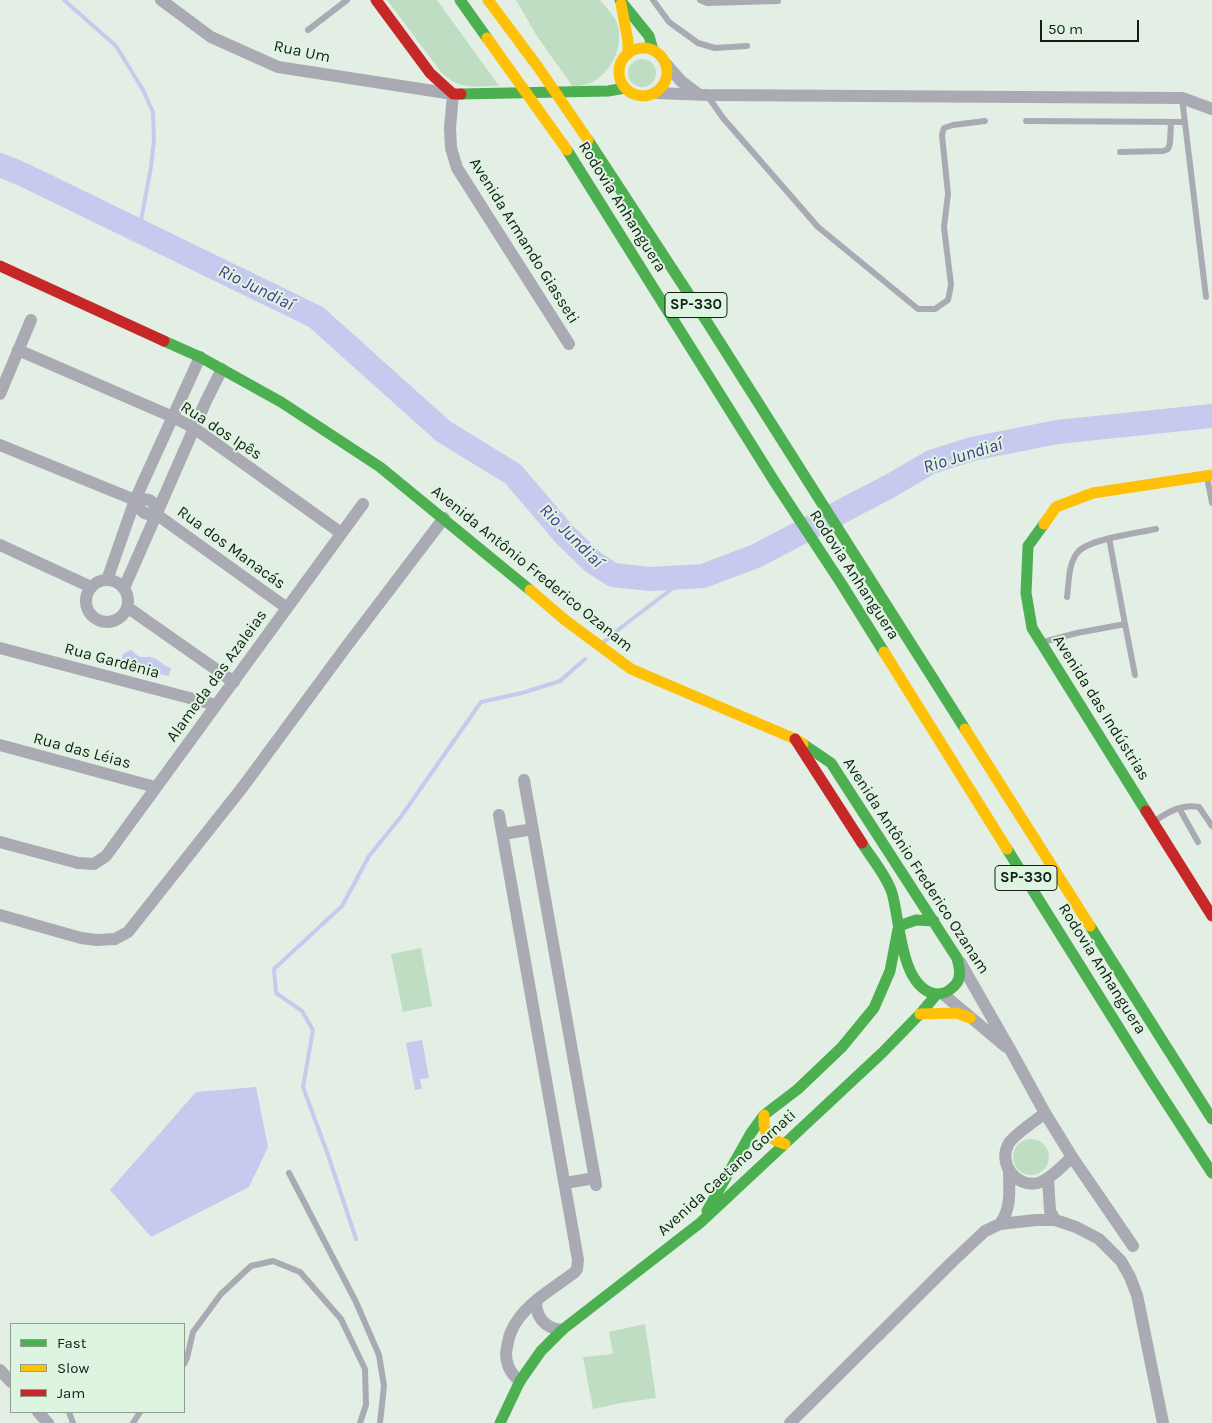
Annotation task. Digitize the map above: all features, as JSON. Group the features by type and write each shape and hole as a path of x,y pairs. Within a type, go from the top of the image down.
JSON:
{"main road":[{"path":"376,0 430,73 453,94 608,91 625,88"},
{"name":"Rodovia Anhanguera","path":"460,0 567,150 776,484 841,583 1149,1076 1212,1173"},
{"name":"Rodovia Anhanguera","path":"488,0 538,67 588,140 707,322 1212,1119"},
{"path":"620,0 649,36 653,50"},
{"path":"620,0 628,41 628,54"},
{"path":"515,17 538,67"},
{"path":"644,48 653,50 659,54 666,64 668,72 666,80 656,93 642,96 636,95 625,88 621,82 620,68 628,54 644,48"},
{"path":"588,90 620,68"},
{"name":"Avenida Antônio Frederico Ozanam","path":"0,266 200,357 281,402 380,467 565,620 631,669 795,739 831,763 958,958"},
{"name":"Avenida das Indústrias","path":"1209,475 1093,493 1056,507 1028,546 1026,593 1032,628 1204,898 1212,916"},
{"path":"795,739 891,891 903,951 914,975 922,987 931,994 939,995"},
{"path":"863,845 873,838 881,840"},
{"path":"899,926 914,920 934,921"},
{"path":"700,1223 751,1133 764,1115 798,1089 837,1052 874,1008 890,971 899,926"},
{"name":"Avenida Caetano Gornati","path":"500,1423 520,1381 541,1351 562,1330 700,1223 882,1053 939,995 951,989 958,982 960,972 958,958"},
{"path":"920,1014 957,1013 970,1018"},
{"path":"764,1115 763,1127 767,1136 772,1140 785,1144"}],"street":[{"name":"Rua Um","path":"161,0 210,37 278,67 453,94"},
{"path":"666,64 681,82 702,95"},
{"path":"656,93 702,95 1182,98 1212,109"},
{"name":"Avenida Armando Giasseti","path":"453,94 450,128 451,148 457,168 569,344"},
{"path":"0,394 31,320"},
{"name":"Rua dos Ipês","path":"18,350 194,428 341,533"},
{"path":"107,580 135,500 200,357"},
{"path":"124,588 222,369"},
{"name":"Rua dos Manacás","path":"0,445 135,500 146,499 152,501 156,514 287,608"},
{"name":"Alameda das Azaleias","path":"0,842 78,863 94,864 106,856 363,504"},
{"path":"0,915 81,938 97,940 115,939 128,932 242,788 444,518"},
{"path":"0,546 91,587"},
{"path":"101,580 107,580 114,581 124,588 128,600 124,613 113,621 107,622 94,617 87,606 86,600 87,593 91,587 101,580"},
{"path":"127,607 234,682"},
{"name":"Rua Gardênia","path":"0,648 216,705"},
{"name":"Rua das Léias","path":"0,745 155,787"},
{"path":"524,780 596,1182 565,1183"},
{"path":"499,815 578,1260 575,1272 536,1301 521,1315 510,1332 506,1352 511,1372 520,1381"},
{"path":"502,834 533,829"},
{"name":"Avenida Antônio Frederico Ozanam","path":"958,958 1045,1113 1072,1157 1133,1246"},
{"name":"Avenida Antônio Frederico Ozanam","path":"939,995 1011,1051"},
{"path":"1000,1224 1006,1215 1010,1201 1009,1171 1005,1154 1008,1146 1013,1138 1045,1113"},
{"path":"1009,1171 1015,1178 1023,1182 1040,1183 1072,1157"},
{"path":"1048,1178 1050,1211 1055,1220"},
{"path":"790,1423 985,1231 1000,1224 1019,1221 1055,1220 1076,1227 1099,1239 1121,1261 1130,1277 1137,1295 1163,1423"},
{"path":"536,1301 536,1308 542,1322 555,1329 562,1330"},
{"path":"0,1370 10,1381"},
{"path":"39,1413 48,1423"}],"lane":[{"path":"308,30 347,0"},
{"path":"653,0 669,22 698,43 715,48 748,46"},
{"path":"700,0 706,3 778,2"},
{"path":"702,95 818,227 918,309 935,309 948,300 950,285 944,227 948,194 942,134 944,128 985,121"},
{"path":"1182,98 1206,297"},
{"path":"1026,121 1185,122"},
{"path":"1120,152 1163,152 1168,149 1170,143 1171,122"},
{"path":"1209,475 1212,503"},
{"path":"1067,597 1069,574 1074,558 1079,550 1109,538 1156,529"},
{"path":"1109,538 1134,675"},
{"path":"1041,642 1125,624"},
{"path":"1154,821 1168,811 1188,805 1199,807 1212,826"},
{"path":"1179,808 1198,842"},
{"path":"289,1173 356,1302 379,1355 384,1386 380,1423"},
{"path":"185,1362 193,1332 221,1294 251,1266 273,1261 300,1272 341,1319 365,1369 366,1405 360,1423"}],"green space":[{"path":"387,0 437,0 499,86 475,87 461,85 448,78 441,72"},
{"path":"516,0 600,0 615,19 619,37 615,56 604,73 597,80 573,87 537,36"},
{"path":"642,59 652,63 656,73 652,83 642,87 632,83 628,73 632,63"},
{"path":"421,948 432,1006 403,1012 391,954"},
{"path":"1031,1139 1038,1140 1044,1144 1048,1150 1048,1164 1044,1170 1038,1174 1031,1175 1024,1174 1018,1170 1014,1164 1013,1157 1014,1150 1018,1144 1024,1140"},
{"path":"645,1324 656,1398 593,1409 583,1357 613,1354 609,1332"}],"water":[{"path":"130,650 140,657 151,657 171,668 169,676 126,665 122,661 122,656"},
{"path":"422,1040 429,1078 420,1079 422,1089 415,1090 406,1043"},
{"path":"256,1087 268,1147 249,1187 151,1237 110,1190 196,1092"}],"waterway":[{"path":"64,0 116,46 143,90 153,112 154,140 151,167 139,231"},
{"name":"Rio Jundiaí","path":"0,165 316,317 443,431 513,474 565,535 593,562 613,575 651,579 703,576 756,556 890,486 931,462 972,449 1057,432 1212,416"},
{"path":"604,642 673,588 703,576"},
{"path":"356,1239 303,1087 313,1030 302,1011 276,993 274,969 342,906 369,856 400,818 481,702 522,693 560,681 585,659"}],"traffic: fast":[{"path":"460,0 487,38"},
{"path":"620,0 649,36 653,50"},
{"path":"461,94 608,91 625,88"},
{"path":"588,140 707,322 965,729"},
{"path":"567,150 776,484 884,652"},
{"path":"164,341 200,357 281,402 380,467 530,590"},
{"path":"1044,524 1028,546 1026,593 1032,628 1146,811"},
{"path":"803,744 831,763 957,958 960,971 959,978 956,984 948,991 939,994 932,993 921,987 913,977 903,949 890,887 862,843"},
{"path":"1007,849 1212,1173"},
{"path":"899,926 916,920 934,921"},
{"path":"1090,926 1212,1119"},
{"path":"707,1211 751,1133 764,1115 798,1089 842,1047 874,1008 890,971 898,929"},
{"path":"500,1423 520,1381 541,1351 562,1330 700,1223 882,1053 936,995"}],"traffic: slow":[{"path":"488,0 538,67"},
{"path":"621,4 628,41 628,54"},
{"path":"487,38 567,150"},
{"path":"643,48 652,50 660,55 665,63 667,72 665,81 660,89 652,94 643,96 634,94 626,89 621,81 619,72 621,63 626,55 634,50 643,48"},
{"path":"538,67 588,140"},
{"path":"1044,524 1056,507 1093,493 1212,475"},
{"path":"530,590 565,620 631,669 803,744"},
{"path":"884,652 1007,849"},
{"path":"965,729 1090,926"},
{"path":"920,1014 957,1013 970,1018"},
{"path":"764,1115 764,1127 767,1135 785,1144"}],"traffic: jam":[{"path":"376,0 430,73 453,94 461,94"},
{"path":"0,266 164,341"},
{"path":"795,739 862,843"},
{"path":"1146,811 1212,916"}]}
